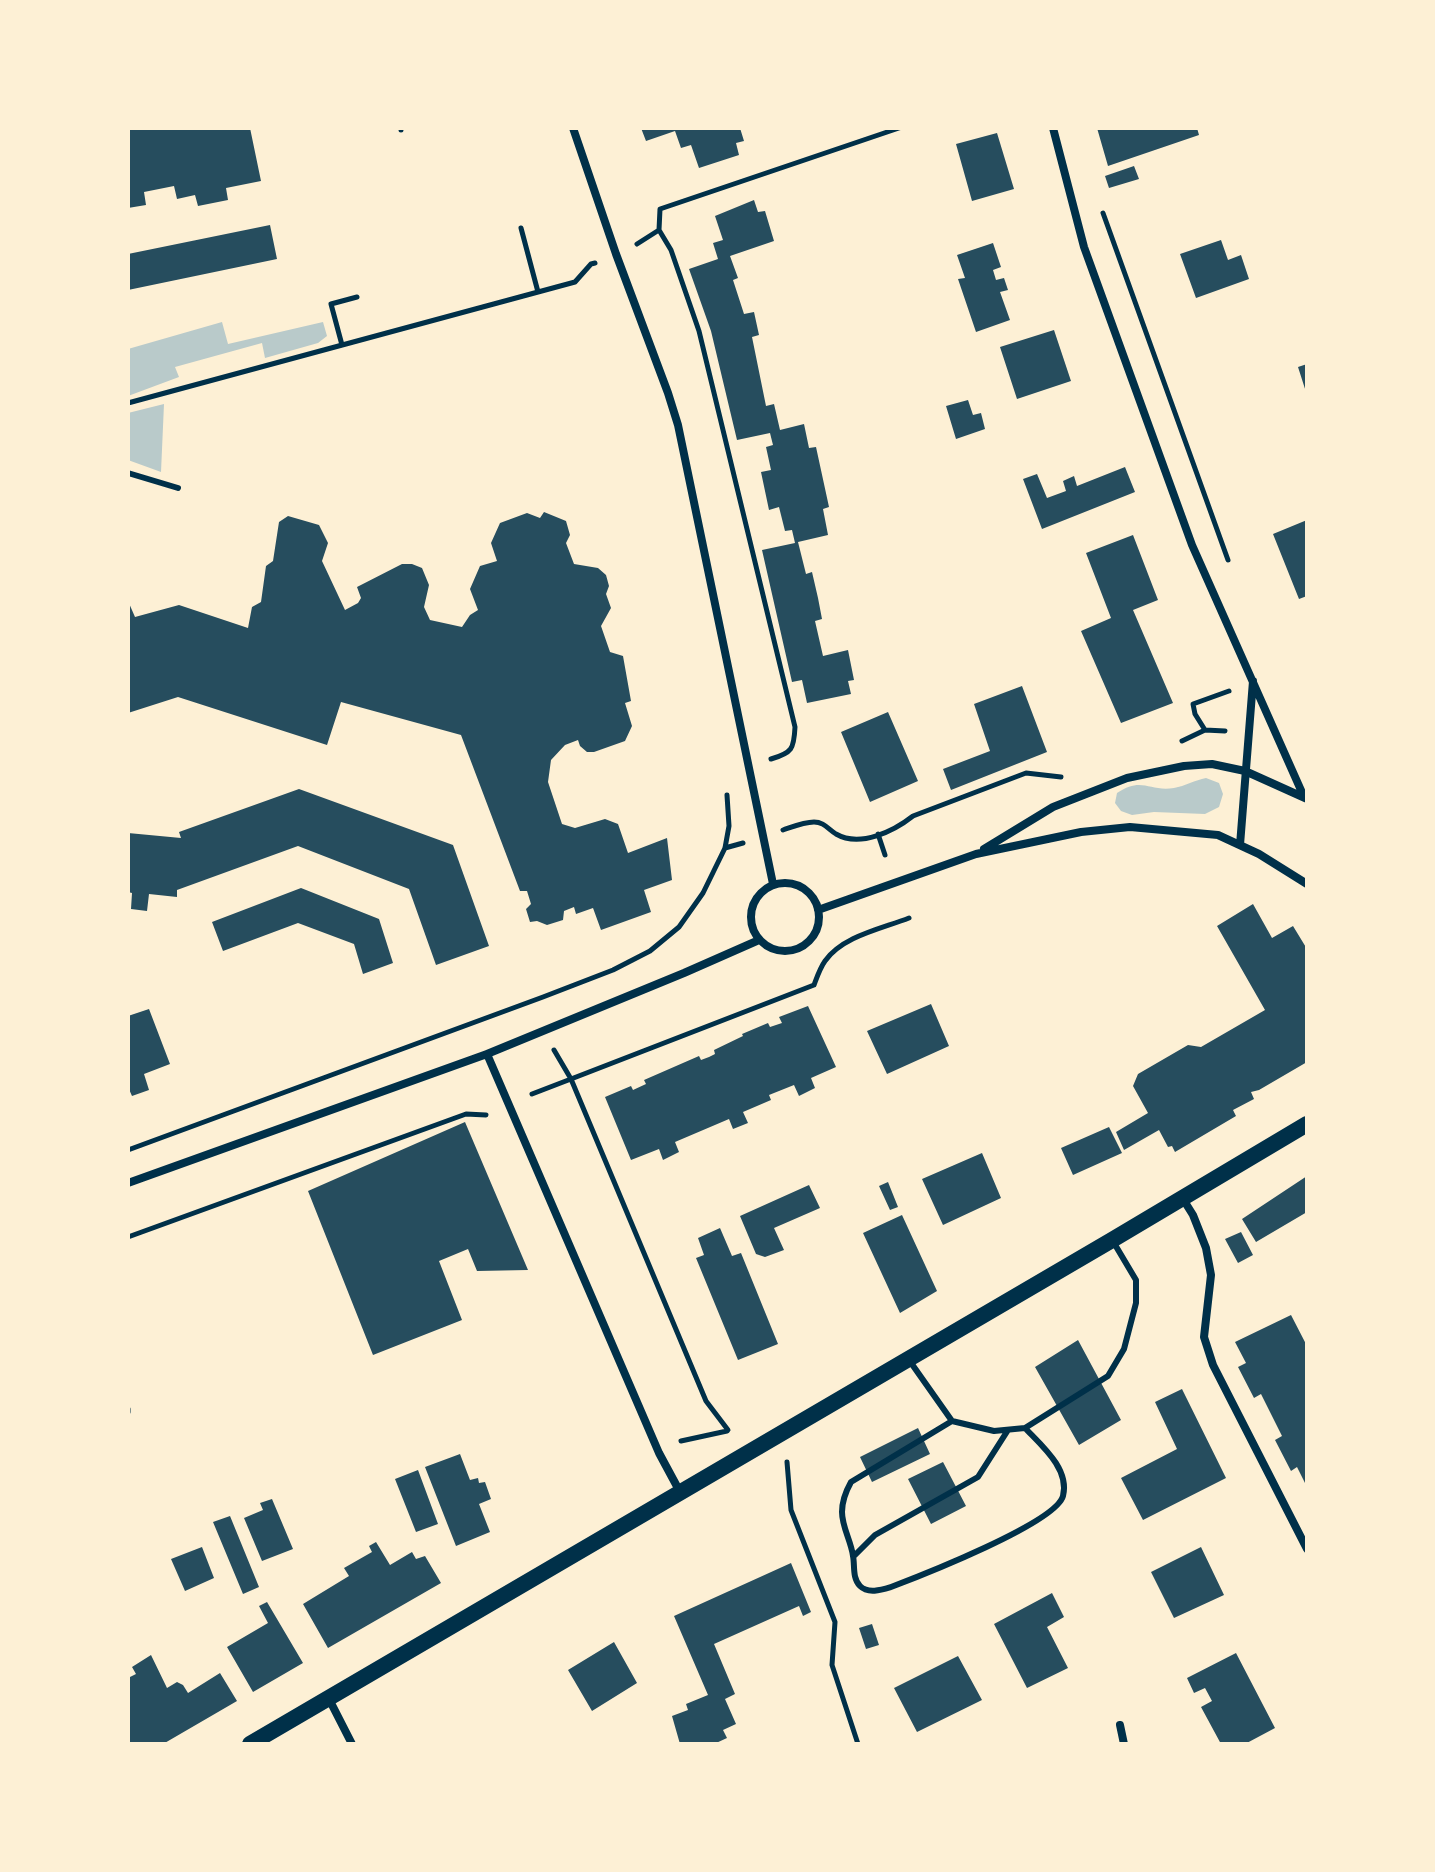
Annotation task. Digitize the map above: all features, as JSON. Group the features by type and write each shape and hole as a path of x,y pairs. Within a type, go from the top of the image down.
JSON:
{"main road":[{"path":"250,1744 1307,1124"}],"street":[{"path":"573,128 678,425 773,884"},
{"path":"1053,128 1084,247 1192,545 1306,799"},
{"path":"1240,845 1253,680"},
{"path":"976,854 1053,807 1127,778 1184,766 1212,764 1245,771 1306,799"},
{"path":"818,910 976,854 1081,832 1130,827 1218,835 1259,854 1307,884"},
{"path":"785,882 807,890 818,910 819,921 809,941 789,951 778,951 759,940 750,919 751,908 763,889 785,882"},
{"path":"128,1183 487,1054 759,940"},
{"path":"487,1054 659,1453 681,1493"},
{"path":"1183,1199 1206,1248 1211,1275 1204,1337 1213,1365 1307,1549"},
{"path":"329,1699 352,1744"},
{"path":"1120,1725 1124,1744"}],"lane":[{"path":"128,473 178,488"},
{"path":"909,1360 952,1421 994,1431 1025,1428 1108,1376 1124,1349 1136,1303 1136,1280 1112,1240"},
{"path":"952,1421 851,1482 844,1496 842,1514 854,1556 856,1580 861,1587 877,1591 891,1587 971,1555 1058,1506 1063,1495 1063,1481 1056,1462 1025,1428"},
{"path":"854,1556 875,1535 978,1477 1008,1430"}],"path":[{"path":"768,759 787,754 794,745 795,727 699,331 671,250 659,230 660,209 899,128"},
{"path":"1099,202 1232,569"},
{"path":"521,228 538,292"},
{"path":"627,250 659,230"},
{"path":"128,403 575,282 591,264 599,262"},
{"path":"342,345 331,304 357,297"},
{"path":"1176,743 1205,730 1193,704 1232,689"},
{"path":"786,829 812,821 823,824 838,835 852,839 865,838 899,827 913,816 1026,773 1058,777 1070,775"},
{"path":"128,1150 613,970 650,951 679,927 703,893 725,848 729,826 726,788"},
{"path":"878,834 885,855"},
{"path":"532,1094 814,985 823,963 836,949 909,918"},
{"path":"552,1046 571,1079 706,1401 728,1430 681,1441"},
{"path":"128,1237 466,1114 486,1115"},
{"path":"787,1454 791,1510 835,1622 832,1665 858,1744"}],"shaded area":[{"path":"222,322 228,344 323,322 327,336 318,343 265,358 262,343 175,367 179,377 128,396 128,349"},
{"path":"164,404 161,472 128,460 128,413"},
{"path":"1206,778 1219,783 1223,794 1219,807 1205,814 1154,812 1132,815 1121,811 1115,803 1117,793 1133,786 1165,789"}],"building":[{"path":"250,128 261,181 226,188 228,200 198,206 195,195 177,199 174,186 144,192 146,205 128,208 128,130"},
{"path":"641,128 740,128 744,141 736,143 739,155 699,168 691,145 681,148 675,131 646,141"},
{"path":"1097,128 1197,128 1199,135 1108,166"},
{"path":"997,133 1014,189 972,201 956,144"},
{"path":"1134,166 1139,179 1109,188 1105,176"},
{"path":"754,200 758,212 765,211 774,241 730,256 738,278 733,280 744,314 754,312 759,335 752,337 766,406 774,404 780,430 804,424 809,448 816,447 829,507 823,509 828,535 798,542 806,574 812,572 818,598 822,619 815,621 823,656 848,650 854,680 848,681 851,694 807,703 802,680 792,682 762,550 795,543 792,530 785,531 779,507 769,510 761,472 771,470 766,447 773,445 770,433 737,440 711,331 689,269 718,259 713,243 723,240 715,216"},
{"path":"270,225 277,259 128,290 128,254"},
{"path":"1221,240 1228,260 1241,255 1249,279 1196,298 1180,254"},
{"path":"993,243 1001,267 993,270 996,280 1004,278 1008,290 1000,292 1010,320 976,332 958,279 965,278 957,255"},
{"path":"1054,330 1071,381 1017,399 1000,347"},
{"path":"1307,364 1307,392 1306,392 1298,367"},
{"path":"968,400 973,415 981,413 985,429 956,439 946,406"},
{"path":"1125,467 1135,492 1042,529 1023,479 1037,474 1047,498 1066,491 1063,481 1074,476 1077,486"},
{"path":"544,512 566,521 570,535 566,543 574,564 598,568 606,575 609,586 606,594 611,608 601,626 610,652 623,656 631,701 625,703 632,726 625,741 594,752 587,752 578,740 565,745 551,760 548,782 562,824 575,828 605,819 618,824 628,853 667,838 672,880 644,890 651,912 601,930 593,908 576,914 574,907 564,911 563,920 547,925 530,922 526,909 531,904 527,891 520,891 461,735 341,702 327,745 178,697 128,713 128,601 135,617 179,605 248,628 252,607 261,602 266,566 273,561 279,522 288,516 319,525 328,543 322,561 345,610 361,598 357,587 402,564 412,564 422,568 429,585 424,607 430,620 462,627 478,610 470,589 480,566 497,561 491,543 500,523 527,513 540,518"},
{"path":"1307,520 1307,596 1299,599 1273,534"},
{"path":"1133,535 1158,600 1133,610 1173,703 1121,723 1081,631 1111,618 1086,553"},
{"path":"1022,686 1047,752 951,790 943,769 990,751 974,704"},
{"path":"888,712 918,781 870,802 841,732"},
{"path":"299,789 453,845 489,946 436,965 409,889 298,846 177,890 177,897 149,894 147,911 131,909 128,833 181,838 179,832"},
{"path":"301,888 379,919 393,963 363,974 354,944 298,923 223,951 212,922"},
{"path":"1253,904 1272,938 1293,926 1307,949 1307,1062 1251,1092 1254,1099 1233,1110 1236,1116 1175,1152 1172,1146 1168,1147 1159,1130 1124,1150 1116,1132 1148,1113 1133,1086 1138,1074 1188,1045 1201,1047 1265,1010 1217,926"},
{"path":"931,1004 949,1046 887,1074 867,1031"},
{"path":"808,1006 836,1067 811,1078 815,1088 799,1096 794,1085 769,1095 771,1100 743,1112 748,1123 733,1129 729,1119 675,1142 679,1152 663,1160 659,1149 631,1160 605,1097 631,1086 633,1090 646,1084 644,1080 699,1056 701,1060 709,1057 715,1054 714,1050 742,1034 768,1023 770,1027 782,1023 779,1017"},
{"path":"149,1009 170,1064 144,1074 149,1090 132,1096 128,1087 128,1016"},
{"path":"465,1122 528,1270 477,1271 468,1249 439,1261 462,1320 373,1355 308,1191"},
{"path":"1109,1127 1122,1153 1073,1175 1061,1148"},
{"path":"982,1153 1001,1198 943,1225 922,1179"},
{"path":"1307,1176 1307,1212 1256,1242 1242,1219"},
{"path":"888,1182 898,1207 890,1210 879,1186"},
{"path":"809,1185 820,1208 774,1228 784,1250 765,1257 756,1254 740,1216"},
{"path":"902,1215 937,1291 900,1313 863,1233"},
{"path":"720,1228 732,1256 741,1253 778,1344 738,1360 696,1258 704,1255 698,1238"},
{"path":"1241,1232 1253,1255 1238,1263 1225,1239"},
{"path":"1291,1315 1307,1346 1307,1487 1297,1467 1291,1471 1275,1440 1282,1436 1261,1394 1254,1398 1238,1367 1246,1363 1235,1342"},
{"path":"1078,1340 1121,1420 1079,1445 1035,1367"},
{"path":"1182,1389 1226,1478 1143,1520 1121,1478 1177,1449 1155,1402"},
{"path":"918,1428 930,1454 872,1482 860,1457"},
{"path":"460,1454 470,1480 478,1478 479,1483 485,1482 491,1499 479,1504 490,1532 456,1546 425,1467"},
{"path":"943,1462 966,1506 931,1524 908,1479"},
{"path":"418,1470 438,1524 416,1532 395,1479"},
{"path":"272,1499 293,1549 262,1561 244,1518 263,1510 260,1503"},
{"path":"230,1516 259,1587 243,1594 213,1522"},
{"path":"376,1542 390,1565 412,1552 416,1559 425,1556 441,1583 328,1648 303,1604 349,1576 344,1568 372,1552 369,1546"},
{"path":"202,1547 214,1578 185,1591 171,1559"},
{"path":"1201,1547 1224,1595 1174,1618 1151,1572"},
{"path":"791,1563 811,1612 803,1616 799,1606 714,1644 735,1694 725,1699 736,1724 723,1730 727,1738 714,1744 680,1744 672,1716 688,1710 686,1704 708,1695 674,1616"},
{"path":"1052,1593 1064,1617 1047,1627 1068,1668 1027,1688 994,1624"},
{"path":"267,1602 303,1663 253,1692 227,1647 268,1623 259,1606"},
{"path":"872,1624 879,1645 866,1649 859,1628"},
{"path":"614,1642 637,1683 592,1711 568,1670"},
{"path":"1236,1653 1275,1728 1245,1744 1221,1744 1201,1707 1212,1701 1205,1688 1194,1693 1187,1678"},
{"path":"151,1655 167,1688 177,1682 188,1693 220,1673 237,1701 163,1744 128,1744 128,1678 136,1674 132,1667"},
{"path":"958,1656 982,1700 917,1732 894,1688"}]}
